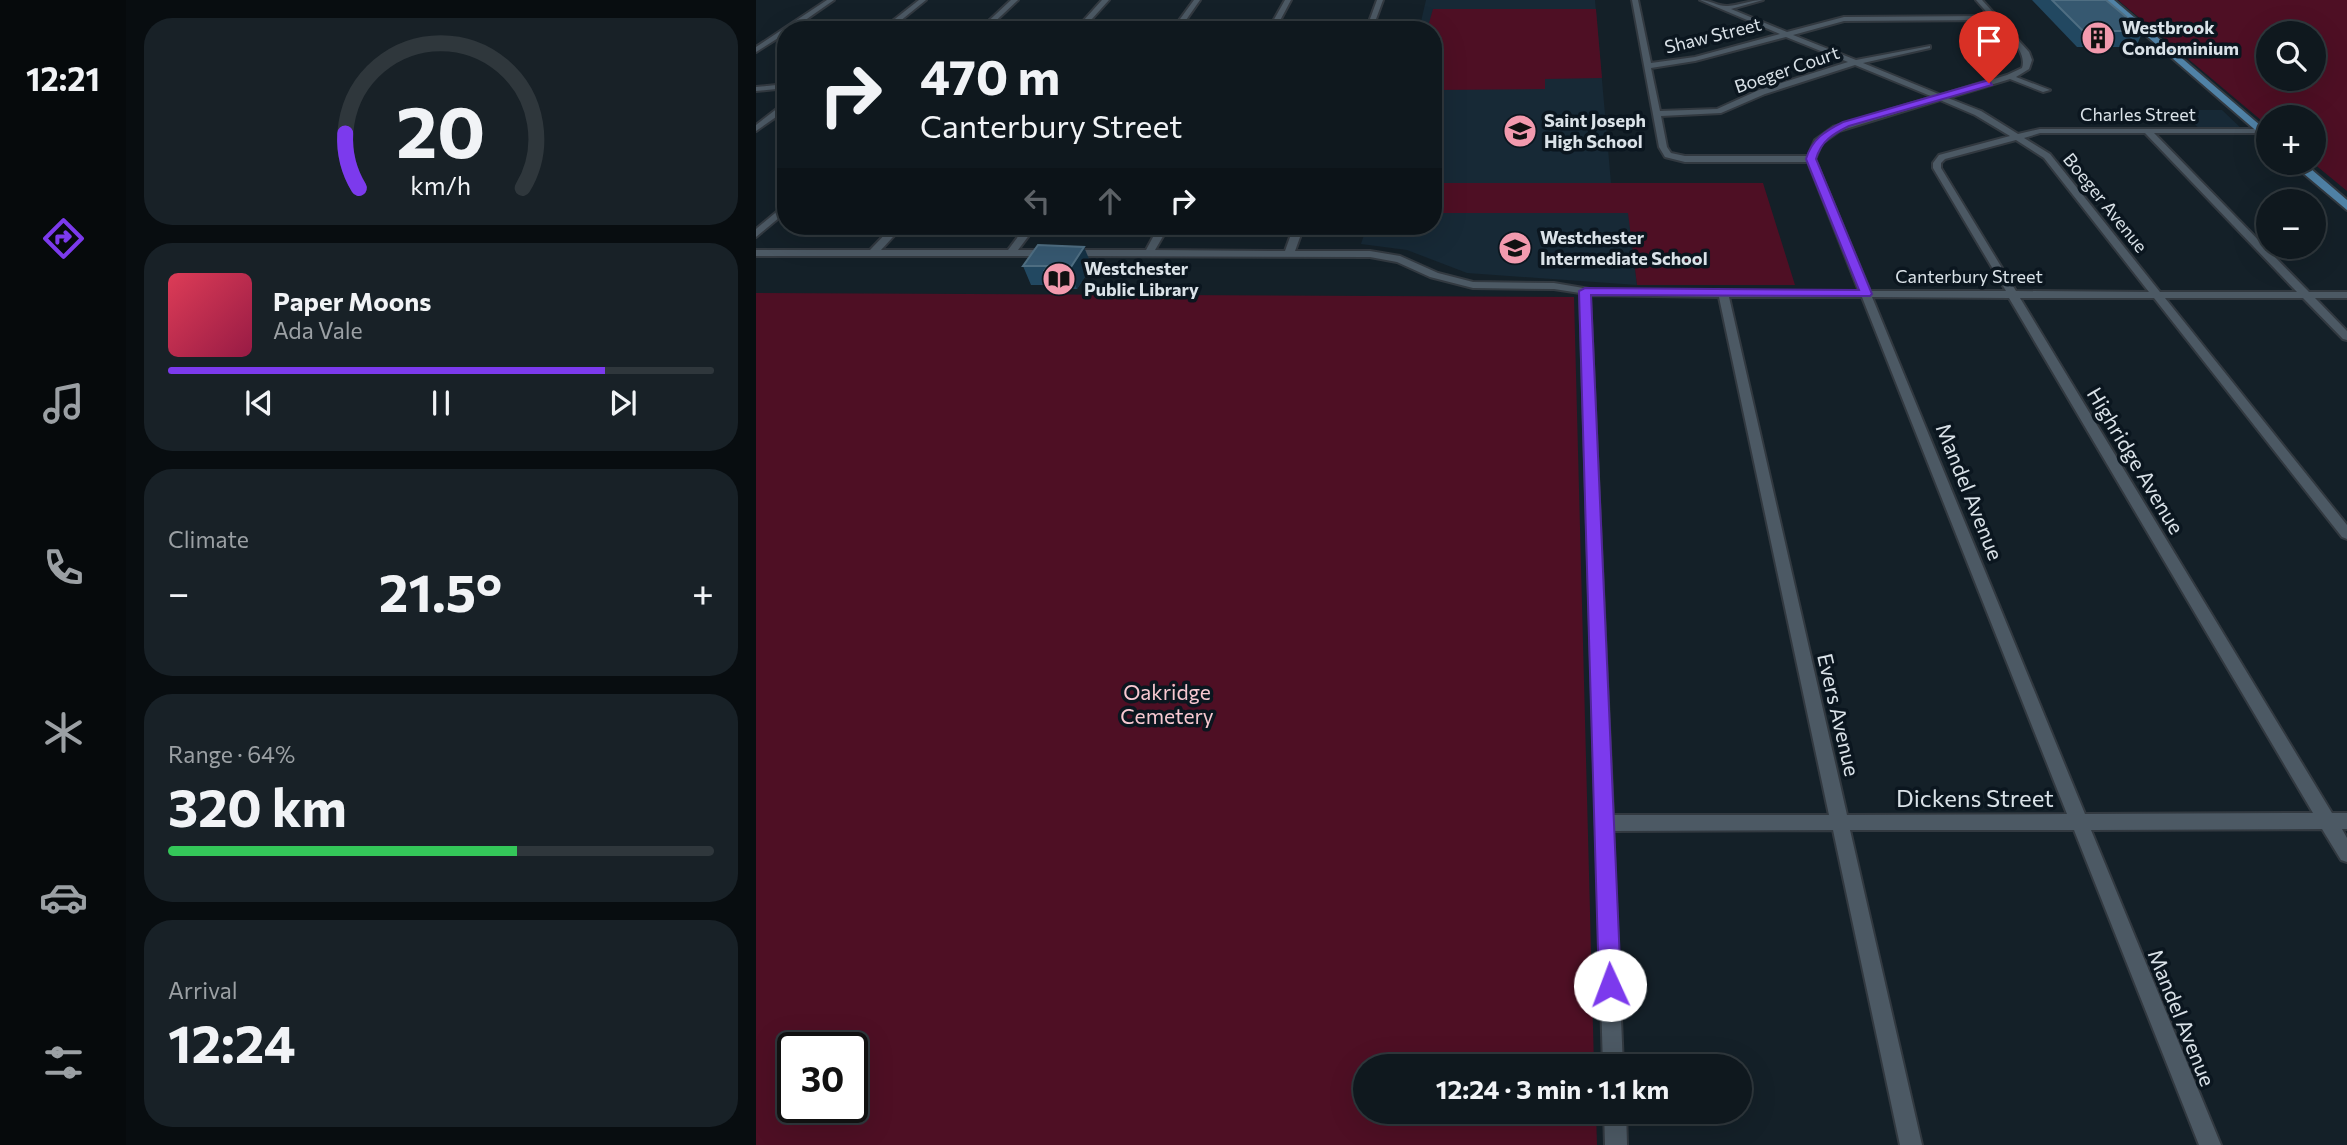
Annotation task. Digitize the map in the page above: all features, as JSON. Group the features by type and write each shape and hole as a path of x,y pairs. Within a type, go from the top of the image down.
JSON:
{"main road":[{"path":"2109,0 2256,127"},
{"path":"2311,175 2347,206"}],"street":[{"path":"800,21 831,0"},
{"path":"896,21 923,0"},
{"path":"992,21 1015,0"},
{"path":"1086,21 1106,0"},
{"path":"1181,21 1196,0"},
{"path":"1276,21 1288,0"},
{"path":"1373,21 1380,0"},
{"path":"1635,0 1665,152 1674,158 1811,159 1818,142 1836,129 2010,77 2025,69 2027,56 1979,0"},
{"name":"Boeger Avenue","path":"1703,0 1942,97 2018,135 2057,166 2347,534"},
{"path":"1725,9 1760,0"},
{"name":"Shaw Street","path":"1647,66 1695,60 1824,23 1856,18 1995,18"},
{"path":"756,50 777,36"},
{"name":"Boeger Court","path":"1656,114 1718,111 1762,92 1857,62 1928,47"},
{"path":"2010,77 2046,90"},
{"path":"756,89 777,87"},
{"path":"756,129 777,113"},
{"name":"Charles Street","path":"2018,135 2040,131 2256,134"},
{"path":"2147,131 2347,337"},
{"name":"Highridge Avenue","path":"2018,135 1950,154 1937,163 2347,854"},
{"name":"Mandel Avenue","path":"1811,159 2210,1145"},
{"path":"756,234 777,215"},
{"path":"873,253 890,235"},
{"path":"1011,253 1024,235"},
{"path":"1149,253 1159,235"},
{"path":"1289,253 1296,235"},
{"name":"Canterbury Street","path":"756,253 1289,253 1387,256 1459,282 1554,286 1585,291 1723,294 2347,295"},
{"path":"1585,291 1613,1054"},
{"name":"Evers Avenue","path":"1723,294 1912,1145"},
{"name":"Dickens Street","path":"1604,823 2080,824 2347,821"},
{"path":"1615,1124 1616,1145"}],"shaded area":[{"name":"Saint Joseph High School","path":"1426,0 1595,0 1611,183 1442,183 1442,21 1421,21"},
{"path":"2179,110 2222,110 2244,131 2202,131"},
{"name":"Westchester Intermediate School","path":"1442,213 1629,213 1637,285 1467,273 1407,250 1361,244 1364,235 1442,235"}],"green space":[{"path":"2118,0 2347,0 2347,191 2326,174 2326,105 2256,105 2256,116"},
{"path":"1433,9 1596,9 1602,78 1545,79 1545,89 1442,90 1442,21 1430,21"},
{"path":"1442,183 1763,183 1795,285 1637,285 1628,213 1442,213"},
{"name":"Oakridge Cemetery","path":"756,293 1574,297 1594,1054 1353,1054 1353,1124 1596,1124 1597,1145 756,1145"}],"building":[{"path":"2052,0 2106,0 2143,31 2083,31"},
{"path":"1038,245 1084,247 1069,270 1045,270 1048,266 1023,266"}],"place":[{"name":"Westbrook Condominium","path":"2098,38"},
{"name":"Saint Joseph High School","path":"1520,131"},
{"name":"Westchester Intermediate School","path":"1515,248"},
{"name":"Westchester Public Library","path":"1059,279"}],"route":[{"path":"1610,985 1585,291 1612,294 1866,294 1811,159 1814,148 1827,134 1846,124 1989,83"}]}
